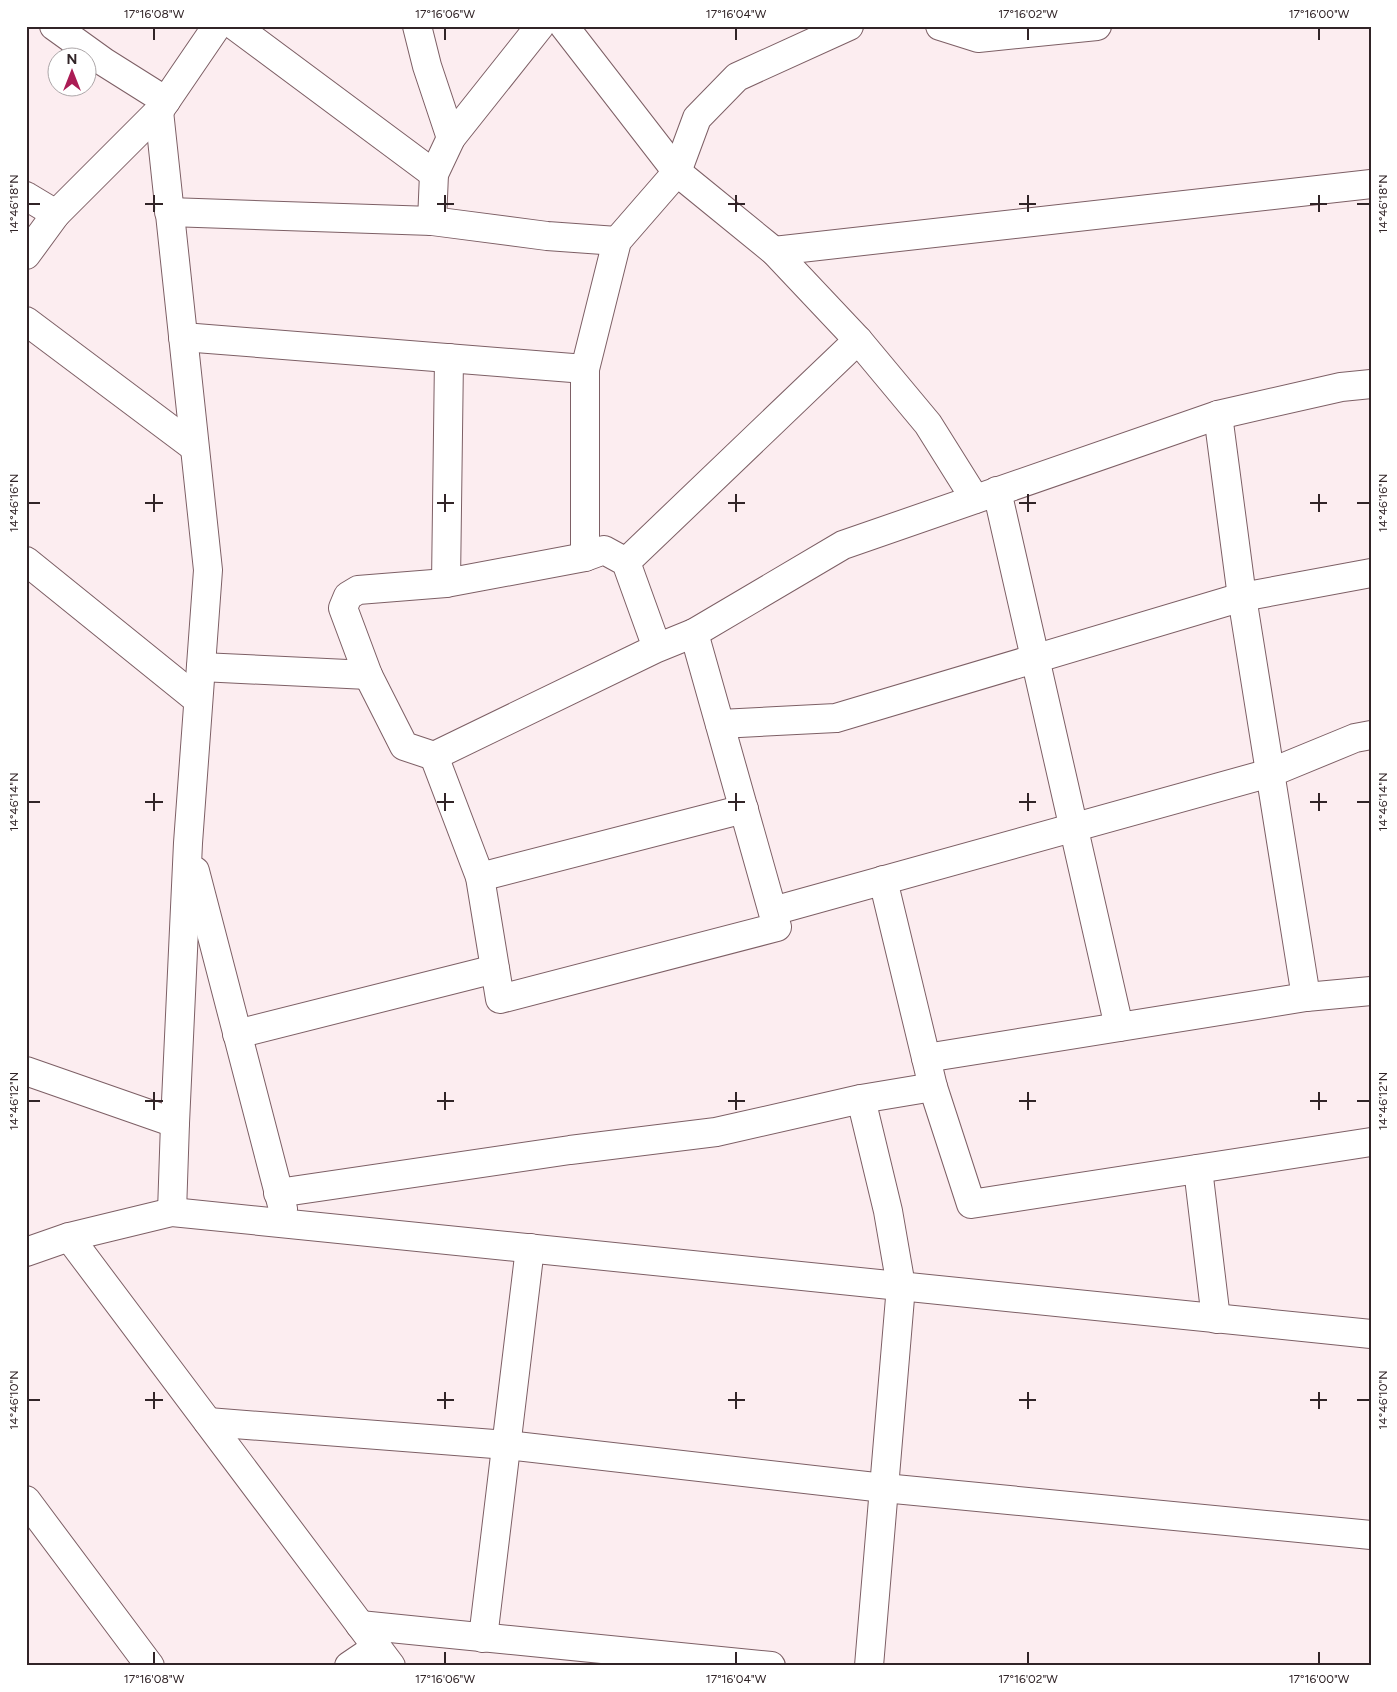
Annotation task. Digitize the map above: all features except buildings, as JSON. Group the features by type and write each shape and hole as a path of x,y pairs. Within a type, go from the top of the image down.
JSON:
{"street":[{"path":"54,26 163,106"},
{"path":"26,255 56,214 163,106 217,26"},
{"path":"235,26 434,174"},
{"path":"417,26 427,66 451,138"},
{"path":"432,221 434,174 451,138 540,26"},
{"path":"564,26 676,172 774,251 858,340 986,495 1036,658 1119,1027"},
{"path":"585,557 585,369 617,241 676,172 698,118 737,77 849,26"},
{"path":"940,26 978,38 1097,26"},
{"path":"163,106 169,212 208,570 188,843 174,1123 172,1212"},
{"path":"774,251 1371,184"},
{"path":"26,196 56,214"},
{"path":"169,212 432,221 547,236 617,241"},
{"path":"26,321 194,447"},
{"path":"183,337 585,369"},
{"path":"626,562 858,340"},
{"path":"446,583 449,358"},
{"path":"657,648 626,562 604,550 585,557 446,583 358,590 348,596 343,608 368,675 404,746 434,756 657,648 694,633 843,545 1218,415 1341,387 1371,384"},
{"path":"1218,415 1242,597 1306,997"},
{"path":"26,561 198,700"},
{"path":"720,724 836,718 1242,597 1371,573"},
{"path":"434,756 480,877 500,999 777,927 694,633"},
{"path":"201,667 368,675"},
{"path":"773,910 1270,773 1355,738 1371,735"},
{"path":"480,877 744,809"},
{"path":"188,843 286,1223"},
{"path":"883,880 933,1087 970,1204 1371,1142"},
{"path":"237,1034 495,969"},
{"path":"926,1058 1306,997 1371,991"},
{"path":"26,1071 174,1123"},
{"path":"278,1193 570,1150 716,1132 861,1099 933,1087"},
{"path":"861,1099 888,1211 901,1286 869,1666"},
{"path":"1198,1168 1216,1319"},
{"path":"30,1249 172,1212 1371,1334"},
{"path":"69,1238 384,1656 350,1666"},
{"path":"483,1638 530,1248"},
{"path":"208,1422 507,1445 884,1488 1371,1535"},
{"path":"26,1500 150,1666"},
{"path":"360,1625 771,1666"}]}
